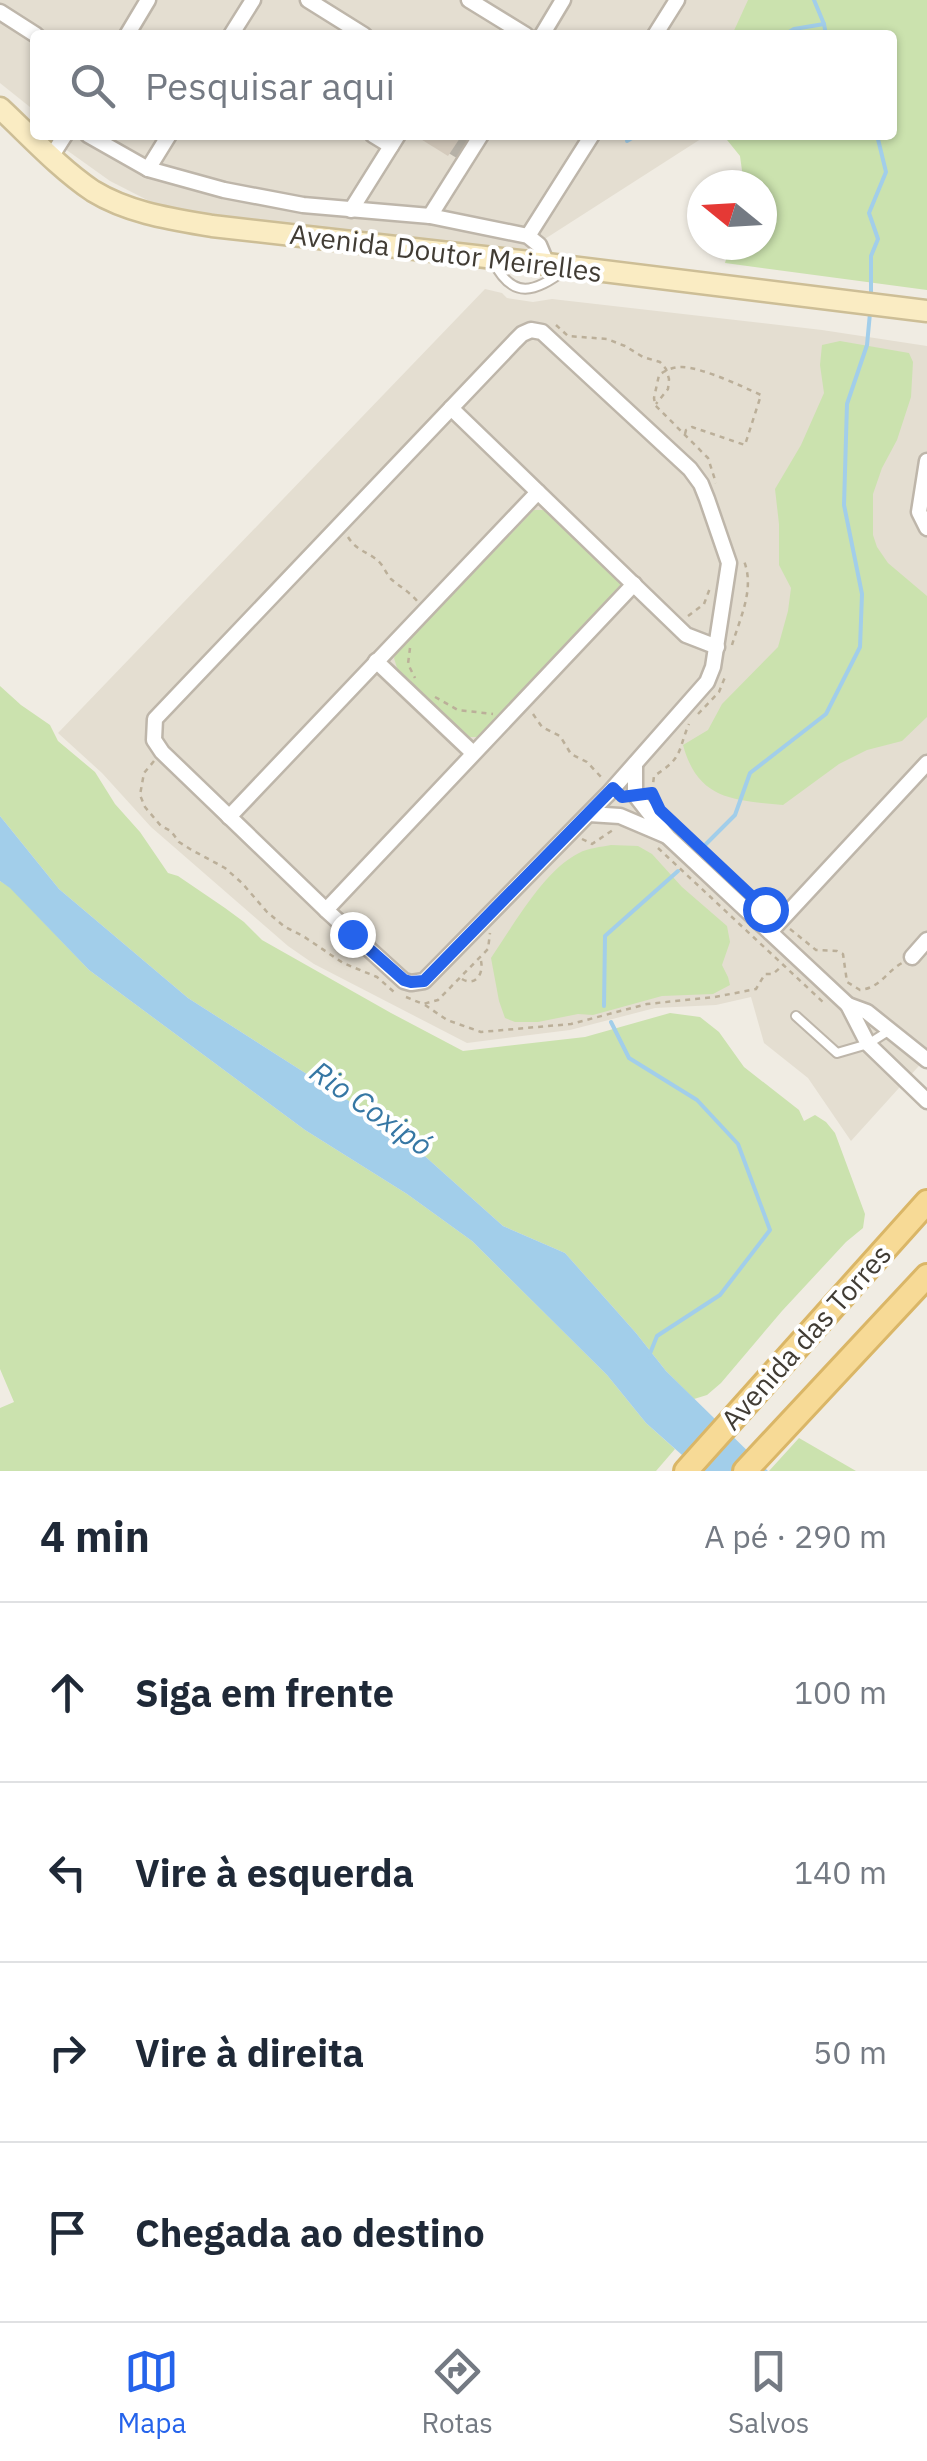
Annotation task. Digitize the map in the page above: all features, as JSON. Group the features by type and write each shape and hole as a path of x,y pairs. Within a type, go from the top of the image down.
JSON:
{"main road":[{"name":"Avenida das Torres","path":"686,1471 927,1198"},
{"name":"Avenida das Torres","path":"746,1471 927,1276"}],"street":[{"path":"130,30 148,0"},
{"path":"234,30 253,0"},
{"path":"308,0 356,30"},
{"path":"469,0 518,30"},
{"path":"545,30 564,0"},
{"path":"658,30 677,0"},
{"path":"0,12 30,31"},
{"name":"Avenida Doutor Meirelles","path":"0,108 30,137"},
{"name":"Avenida Doutor Meirelles","path":"33,140 93,190 118,204 161,218 927,312"},
{"path":"52,158 62,140"},
{"path":"97,140 148,169 224,190 304,205 430,216 528,236 539,245 547,264"},
{"path":"148,169 167,140"},
{"path":"351,210 394,140"},
{"path":"430,216 477,140"},
{"path":"528,236 589,140"},
{"path":"531,330 542,332 690,469 701,484 729,563 713,667 707,682 589,814 424,981 404,980 229,817 154,740 154,720 338,525 522,334 531,330"},
{"path":"452,408 678,628 716,646"},
{"path":"927,460 919,512 927,528"},
{"path":"229,817 538,492"},
{"path":"326,910 634,584"},
{"path":"376,662 472,753"},
{"path":"775,927 927,763"},
{"path":"635,764 636,795 667,836 775,927 848,1005 868,1044 927,1101"},
{"path":"589,814 620,816 667,836"},
{"path":"912,957 927,940"},
{"path":"848,1005 867,1012 927,1060"}],"lane":[{"path":"491,257 500,275 518,289 538,286 570,266"},
{"path":"796,1016 837,1052 868,1044 890,1030"}],"path":[{"path":"553,323 568,336 607,340 660,362 670,379 668,389 655,405"},
{"path":"338,525 362,554 382,565 395,583 426,610"},
{"path":"678,628 704,604 711,587"},
{"path":"412,644 408,664 419,686"},
{"path":"428,692 458,710 493,714"},
{"path":"521,702 542,727 560,736 572,754 587,762 613,788"},
{"path":"162,752 144,773 140,795 144,807 179,842 225,868 285,927 343,963 377,976 394,992 481,1032 570,1024 647,1004 756,989 766,974 774,974 783,965"},
{"path":"579,840 592,844 618,827 620,816"},
{"path":"424,1004 438,1000 488,949 491,926"},
{"path":"775,927 816,950 843,954 847,982 860,990 877,986 890,970 912,957"},
{"path":"460,978 474,982 479,977 479,958"}],"shaded area":[{"path":"0,0 142,0 123,30 41,30 0,4"},
{"path":"154,0 898,0 857,30 136,30"},
{"path":"0,19 30,39 30,107 0,83"},
{"path":"67,140 699,140 537,244 541,259 161,207 110,181 61,146"},
{"path":"485,289 533,302 552,299 927,346 927,1057 851,1141 808,1078 764,1043 751,997 716,1005 655,1008 570,1030 467,1043 314,964 288,946 151,827 102,773 58,733"}],"green space":[{"path":"748,0 927,0 927,290 725,263 777,260 777,170 742,170 740,156 727,140 897,140 897,30 734,30"},
{"path":"840,341 909,353 913,362 911,397 873,494 873,535 888,563 927,596 927,717 902,741 867,750 839,764 783,805 733,798 708,787 698,777 683,745 708,730 722,704 778,647 791,588 779,565 775,489 801,445 824,393 822,345"},
{"path":"534,510 552,514 619,579 621,589 480,737 468,737 397,668 394,658"},
{"path":"0,686 50,725 58,741 95,772 168,873 225,908 262,940 463,1051 585,1037 670,1013 700,1017 719,1032 744,1067 799,1110 804,1121 815,1115 835,1133 865,1214 863,1228 782,1311 721,1383 707,1395 694,1399 565,1253 503,1226 399,1133 188,998 59,889 0,816"},
{"path":"611,845 638,846 652,854 682,887 727,926 730,942 722,965 730,985 713,994 662,996 593,1015 538,1022 505,1018 491,958 554,872 583,851"},
{"path":"0,881 89,970 305,1130 407,1194 472,1241 607,1375 646,1423 675,1449 656,1471 0,1471 0,1408 14,1402 0,1369"},
{"path":"799,1438 856,1471 769,1471"}],"water":[{"name":"Rio Coxipó","path":"0,816 59,889 188,998 399,1133 503,1226 565,1253 666,1371 768,1471 700,1471 646,1423 607,1375 472,1241 407,1194 305,1130 89,970 0,881"}],"building":[{"path":"422,140 459,140 448,156"}],"waterway":[{"path":"814,0 825,30"},
{"path":"792,30 824,24"},
{"path":"871,298 871,256 878,239 869,213 886,172 878,140"},
{"path":"706,844 735,815 750,773 826,714 860,647 862,594 844,505 847,404 867,345 870,313"},
{"path":"604,1006 605,936 678,871"},
{"path":"611,1022 629,1058 697,1100 738,1144 770,1230 720,1295 657,1336 649,1356"}],"route":[{"path":"352,934 404,980 424,981 613,788 622,797 652,793 660,810 765,909"}]}
